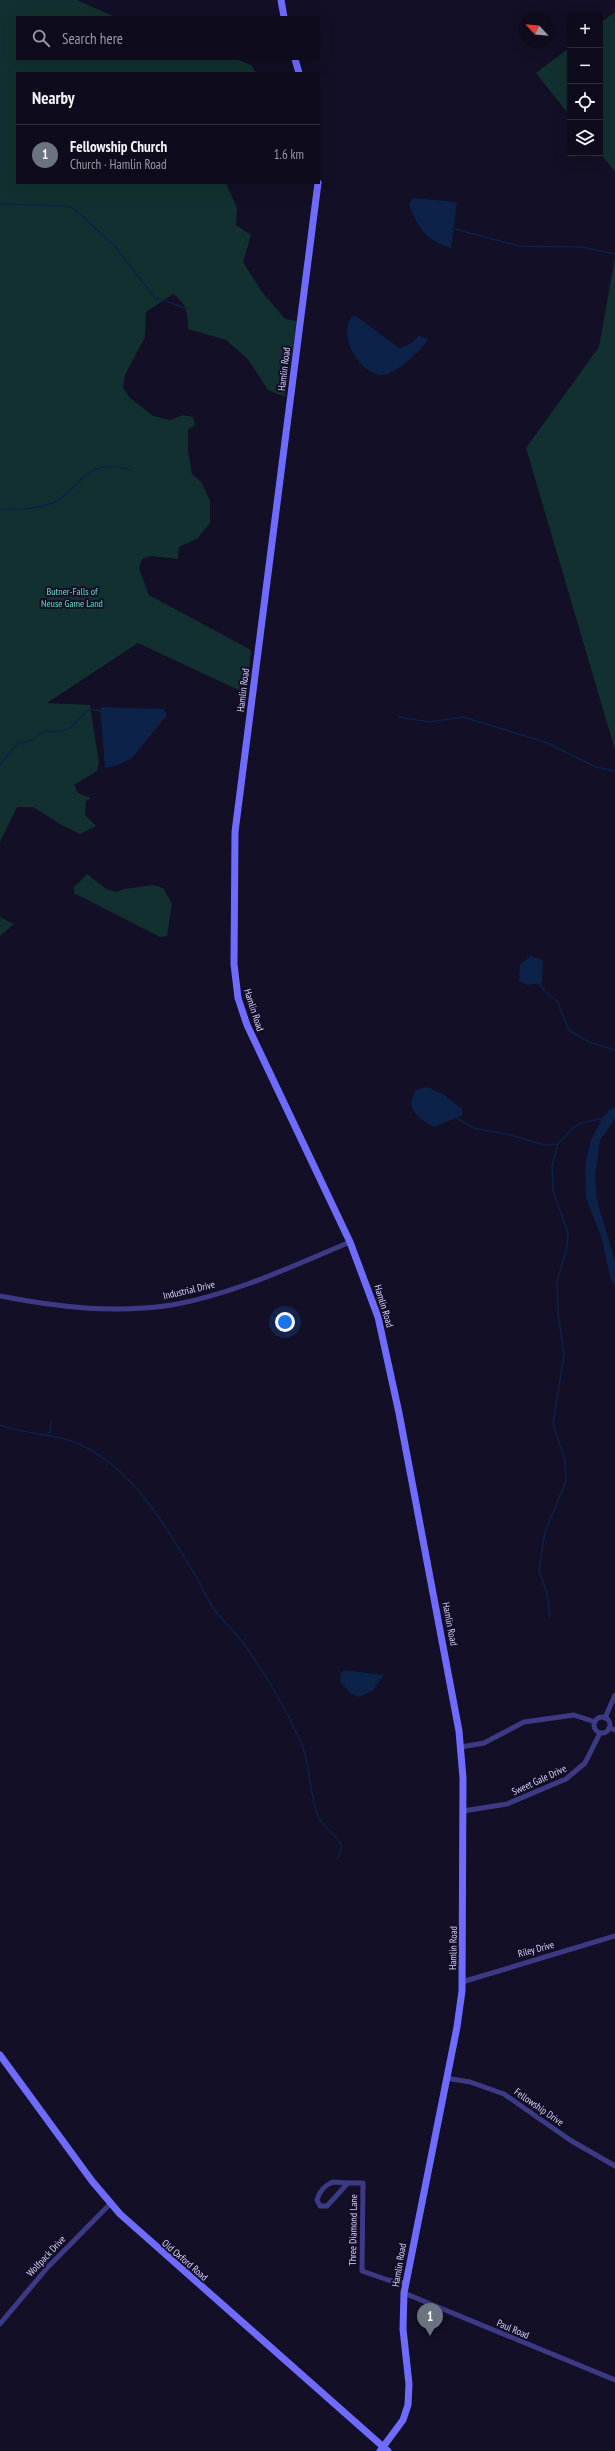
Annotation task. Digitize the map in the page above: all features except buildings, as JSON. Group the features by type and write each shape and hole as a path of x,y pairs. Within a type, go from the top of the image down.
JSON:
{"street":[{"path":"281,0 284,16"},
{"path":"295,60 299,72"},
{"name":"Hamlin Road","path":"318,184 235,832 234,964 238,998 252,1036 350,1242 367,1284 385,1346 443,1639 461,1747 463,1812 462,1982 459,2014 405,2283 403,2329 409,2384 408,2405 403,2420 384,2450"},
{"name":"Industrial Drive","path":"0,1296 75,1309 118,1309 172,1305 240,1287 350,1242"},
{"path":"605,1718 615,1695"},
{"path":"461,1747 484,1744 524,1722 574,1715 595,1722"},
{"path":"599,1718 605,1718 609,1722 609,1728 605,1732 600,1733 595,1729 595,1722 599,1718"},
{"path":"609,1728 615,1730"},
{"name":"Sweet Gale Drive","path":"463,1812 507,1804 566,1779 585,1763 600,1733"},
{"name":"Riley Drive","path":"462,1982 615,1936"},
{"name":"Old Oxford Road","path":"0,2055 110,2204 150,2243 311,2381 384,2450"},
{"name":"Fellowship Drive","path":"446,2078 470,2082 504,2094 570,2140 615,2166"},
{"name":"Three Diamond Lane","path":"348,2183 327,2206 318,2204 318,2196 330,2183 348,2183 363,2183 362,2271 388,2280 405,2283"},
{"name":"Wolfpack Drive","path":"0,2324 47,2268 110,2204"},
{"name":"Paul Road","path":"404,2293 615,2380"}],"green space":[{"name":"Butner-Falls of Neuse Game Land","path":"0,0 77,0 113,16 16,16 16,60 238,60 251,65 255,72 16,72 16,184 226,184 237,208 236,225 251,235 243,262 262,292 285,319 297,321 285,397 268,390 248,359 226,340 188,329 185,309 181,301 173,294 146,312 145,337 125,375 123,387 129,397 153,416 170,420 183,415 193,417 195,425 188,430 188,451 192,474 202,483 210,501 210,523 197,539 179,547 178,559 151,556 142,559 139,569 149,595 251,650 247,694 138,643 47,703 90,705 99,763 97,771 74,785 78,793 91,798 86,801 85,815 96,826 80,834 60,824 33,807 17,807 0,842"},
{"path":"615,12 615,172 602,156 603,21"},
{"path":"567,49 567,112 536,73"},
{"path":"615,257 615,750 526,448 599,347"},
{"path":"87,874 106,889 117,892 124,889 153,885 163,888 172,904 167,936 160,937 74,893 74,887"},
{"path":"0,917 14,924 0,936"}],"water":[{"path":"413,198 457,202 451,248 429,238 419,226 409,204"},
{"path":"356,316 399,348 410,344 419,336 428,339 420,350 407,362 392,372 380,375 364,367 352,352 347,334 348,325 351,317"},
{"path":"100,707 164,709 167,715 132,758 118,765 105,768"},
{"path":"530,956 543,960 542,983 527,985 519,981 520,965"},
{"path":"427,1087 444,1095 462,1109 463,1115 434,1127 423,1120 414,1112 412,1103 416,1090"},
{"path":"615,1107 615,1119 600,1140 595,1176 597,1200 615,1261 615,1287 610,1277 602,1239 586,1198 585,1173 591,1140 603,1117 609,1110"},
{"path":"344,1670 384,1675 372,1691 358,1697 350,1693 340,1681 341,1673"}],"waterway":[{"path":"0,204 65,206 73,208 113,244 154,297 188,309"},
{"path":"455,229 519,246 582,247 615,254"},
{"path":"0,509 35,508 55,502 70,491 82,478 97,469 116,467 133,472"},
{"path":"0,765 18,743 32,740 44,731 59,732 70,728 89,709 101,711"},
{"path":"399,717 430,722 463,717 545,742 596,767 615,771"},
{"path":"539,983 544,991 557,1001 569,1030 589,1042 615,1050"},
{"path":"455,1117 474,1128 511,1135 544,1145 558,1144"},
{"path":"550,1617 547,1593 539,1570 545,1532 566,1481 565,1461 553,1423 564,1355 558,1312 557,1281 567,1247 568,1233 553,1191 552,1166 558,1144 573,1128 581,1123 604,1118"},
{"path":"46,1435 50,1432 51,1421"},
{"path":"0,1425 20,1431 61,1438 81,1445 100,1456 117,1469 133,1484 147,1501 172,1537 211,1605 249,1651 287,1713 304,1749 313,1798 318,1816 342,1846 337,1859"}],"place":[{"name":"Fellowship Church","path":"430,2336"}]}
